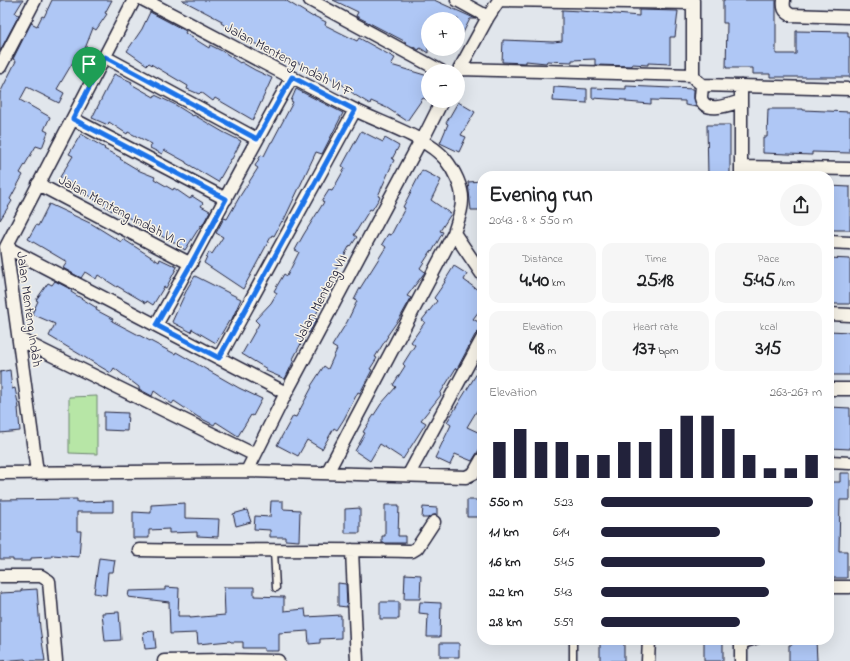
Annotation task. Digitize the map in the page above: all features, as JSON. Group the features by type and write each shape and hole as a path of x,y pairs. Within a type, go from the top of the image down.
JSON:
{"street":[{"path":"0,67 35,0"},
{"name":"Jalan Menteng Indah","path":"37,472 6,247 134,0"},
{"name":"Jalan Menteng Indah VI F","path":"144,0 355,110 421,140 435,148 446,160 455,175 461,192 462,201 454,233 327,473"},
{"path":"310,0 428,64"},
{"path":"457,0 488,17"},
{"path":"462,64 499,0 693,1 693,75 702,85 850,89"},
{"path":"784,0 785,11 791,15 850,17"},
{"path":"105,57 257,139"},
{"path":"465,70 693,75"},
{"path":"156,325 191,264 257,139 292,77"},
{"path":"702,85 701,98 708,106 722,107 741,101"},
{"path":"741,86 741,171 850,169"},
{"path":"421,140 426,134 439,108"},
{"path":"219,358 355,110"},
{"path":"73,119 226,199"},
{"name":"Jalan Menteng VII","path":"247,471 286,393 421,140"},
{"name":"Jalan Menteng Indah VI C","path":"38,184 191,264"},
{"path":"454,233 477,267"},
{"path":"834,242 850,243"},
{"path":"6,247 286,393"},
{"path":"834,314 850,315"},
{"path":"19,339 255,455"},
{"path":"409,474 477,348"},
{"path":"834,389 850,389"},
{"path":"834,462 850,463"},
{"path":"0,473 247,471 409,474 466,477 474,473 477,468"},
{"path":"139,550 412,551 419,545 434,522"},
{"path":"352,550 357,661"},
{"path":"0,576 41,576 49,581 56,661"},
{"path":"834,587 850,587"},
{"path":"648,661 649,645"},
{"path":"741,645 741,661"},
{"path":"164,661 278,661"}],"lane":[{"path":"274,551 276,588"},
{"path":"573,645 573,661"}],"green space":[{"path":"97,396 97,454 69,453 69,397"}],"building":[{"path":"0,0 23,0 15,13 19,15 0,51"},
{"path":"52,0 112,0 105,13 107,14 96,30 93,28 79,64 73,62 57,89 64,93 59,103 27,87 20,100 50,117 44,130 48,132 42,148 36,146 20,173 23,175 10,199 12,201 0,220 0,93 16,61 13,59 31,23 37,26 42,16 44,17"},
{"path":"182,0 285,0 313,17 314,16 326,22 325,25 357,41 359,38 395,58 391,65 421,74 421,101 407,121 387,108 371,101 370,104 355,95 338,81 334,81 318,70 316,73 297,62 296,64 282,55 281,57 250,41 249,42 233,33 234,31 221,23 222,21"},
{"path":"333,0 434,0 461,12 421,12 421,49 419,50 356,16 358,12"},
{"path":"723,0 776,0 776,54 796,54 796,31 848,32 848,37 850,37 850,77 770,77 770,74 753,74 753,68 726,68 727,23 723,23"},
{"path":"562,10 639,16 639,10 678,11 675,37 670,37 670,64 648,63 648,65 632,64 632,66 595,65 595,59 572,60 572,62 547,61 546,63 526,61 526,63 502,62 503,40 562,41"},
{"path":"150,12 186,31 185,33 209,48 210,45 224,52 240,63 241,62 272,78 253,120 215,98 213,101 201,92 199,94 187,89 188,86 149,63 147,65 127,51 142,29"},
{"path":"465,14 476,19 470,19 465,29"},
{"path":"114,74 132,82 131,84 154,97 155,95 174,104 193,116 194,115 241,141 218,182 164,150 162,154 150,148 152,144 128,132 127,134 109,122 108,125 92,118"},
{"path":"626,86 694,89 694,98 697,107 685,105 685,101 651,100 651,104 626,102 626,100 592,98 592,88 626,89"},
{"path":"554,87 587,89 587,103 553,101"},
{"path":"296,89 343,113 322,154 316,152 283,222 282,221 274,236 272,235 243,289 204,263 209,252 212,254 223,237 216,233 224,218 227,219 258,168 255,166 261,155 264,156 272,142 293,102 291,101"},
{"path":"465,106 475,112 461,135 466,137 459,152 440,143 448,124 446,123 455,108 465,108"},
{"path":"768,109 803,109 850,112 850,153 812,152 812,155 763,153 763,137 767,137"},
{"path":"707,125 730,125 730,171 708,171"},
{"path":"361,131 383,142 385,138 399,146 392,159 394,160 378,196 380,197 372,210 370,209 354,235 357,237 351,246 350,245 343,258 342,257 320,302 322,303 314,318 317,319 309,333 307,332 293,359 294,360 285,379 266,371 267,369 242,354 259,324 255,320 271,303 277,293 274,291 284,274 287,276 299,252 295,250 324,202 322,201 329,190 332,191 345,168 342,166"},
{"path":"81,134 140,171 155,177 154,179 173,190 174,188 190,199 192,196 203,203 201,206 210,211 202,226 201,225 185,250 166,237 165,238 113,209 112,211 60,177 73,156 69,154"},
{"path":"422,170 441,180 431,200 451,214 440,231 443,232 432,252 431,251 420,268 425,272 407,296 411,298 375,357 377,358 370,369 372,370 360,393 358,392 344,419 337,430 334,428 322,449 307,440 298,456 277,445 293,416 296,417 312,387 311,386 324,366 328,369 337,349 332,346 347,322 357,301 354,300 359,290 386,247 382,244 388,234 391,235 405,208 403,207"},
{"path":"477,181 477,210 471,210 468,182"},
{"path":"834,186 850,187 850,230 834,230"},
{"path":"49,204 92,224 121,242 123,239 159,262 160,259 177,267 166,288 164,287 153,305 147,301 146,303 98,275 96,279 85,272 81,278 63,268 67,262 28,239 36,225 38,226"},
{"path":"834,258 850,259 850,304 834,304"},
{"path":"454,266 467,274 464,280 477,289 477,314 473,319 477,321 477,333 457,369 456,368 440,394 441,395 421,420 426,423 403,459 380,444 370,461 355,451 365,433 363,432 381,404 396,387 393,385 405,366 403,364 415,345 411,342 425,322 422,320 437,301 434,298"},
{"path":"195,276 241,299 231,321 229,321 216,343 192,329 191,332 172,322 188,287"},
{"path":"55,281 72,290 71,292 97,308 96,310 113,319 112,321 175,354 176,352 239,388 262,399 253,416 251,415 238,436 216,422 214,425 198,417 174,401 172,404 154,391 152,396 139,389 139,387 114,368 111,373 49,336 55,324 32,314 38,301 36,300 48,283 52,285"},
{"path":"834,331 850,332 850,375 834,375"},
{"path":"10,370 12,389 15,388 19,408 20,431 0,433 0,372"},
{"path":"477,373 477,410 467,427 477,432 477,453 472,461 455,454 450,465 435,458 451,425 447,422"},
{"path":"834,407 850,408 850,449 834,448"},
{"path":"104,412 128,413 127,431 104,430"},
{"path":"840,473 850,473 850,500 840,500 839,551 847,551 847,578 834,578 834,482 840,482"},
{"path":"77,499 77,502 113,501 113,512 77,512 77,531 81,531 79,557 52,555 52,557 31,558 31,561 0,559 0,500"},
{"path":"467,500 477,500 477,517 467,517"},
{"path":"271,501 283,501 283,509 300,510 299,541 285,540 285,537 270,537 270,530 254,529 255,516 270,517"},
{"path":"185,503 185,518 219,519 218,537 197,536 197,532 169,533 169,529 149,530 149,538 133,538 133,512 151,513 151,505"},
{"path":"385,505 399,505 398,536 405,536 405,543 382,543 382,536 385,536"},
{"path":"423,507 437,508 437,515 422,518"},
{"path":"360,508 360,533 345,533 345,509"},
{"path":"247,510 251,522 236,526 233,514"},
{"path":"99,558 115,560 113,572 108,572 106,595 94,593"},
{"path":"405,574 421,575 420,599 404,599"},
{"path":"338,583 346,584 347,607 338,606"},
{"path":"165,587 179,588 178,616 190,616 190,618 225,615 224,587 254,587 254,596 284,597 284,611 305,609 306,617 341,615 341,638 320,639 320,643 309,644 308,631 279,633 279,651 264,651 264,648 243,648 243,642 230,641 198,644 197,633 170,634 169,602 128,597 129,591 165,590"},
{"path":"37,589 40,628 45,661 26,661 25,659 0,661 0,593 21,592 21,590"},
{"path":"380,602 399,602 399,619 380,619"},
{"path":"420,602 441,603 440,637 427,637 428,614 419,613"},
{"path":"119,612 121,640 105,641 102,613"},
{"path":"154,631 156,648 145,649 143,632"},
{"path":"440,643 459,643 459,657 440,657"},
{"path":"600,645 624,645 624,661 600,661"},
{"path":"704,645 723,645 723,661 704,661"},
{"path":"789,645 816,645 817,661 789,661"}],"route":[{"path":"105,57 257,139 292,77 355,110 219,358 156,325 226,199 73,119 89,88 105,57"}]}
